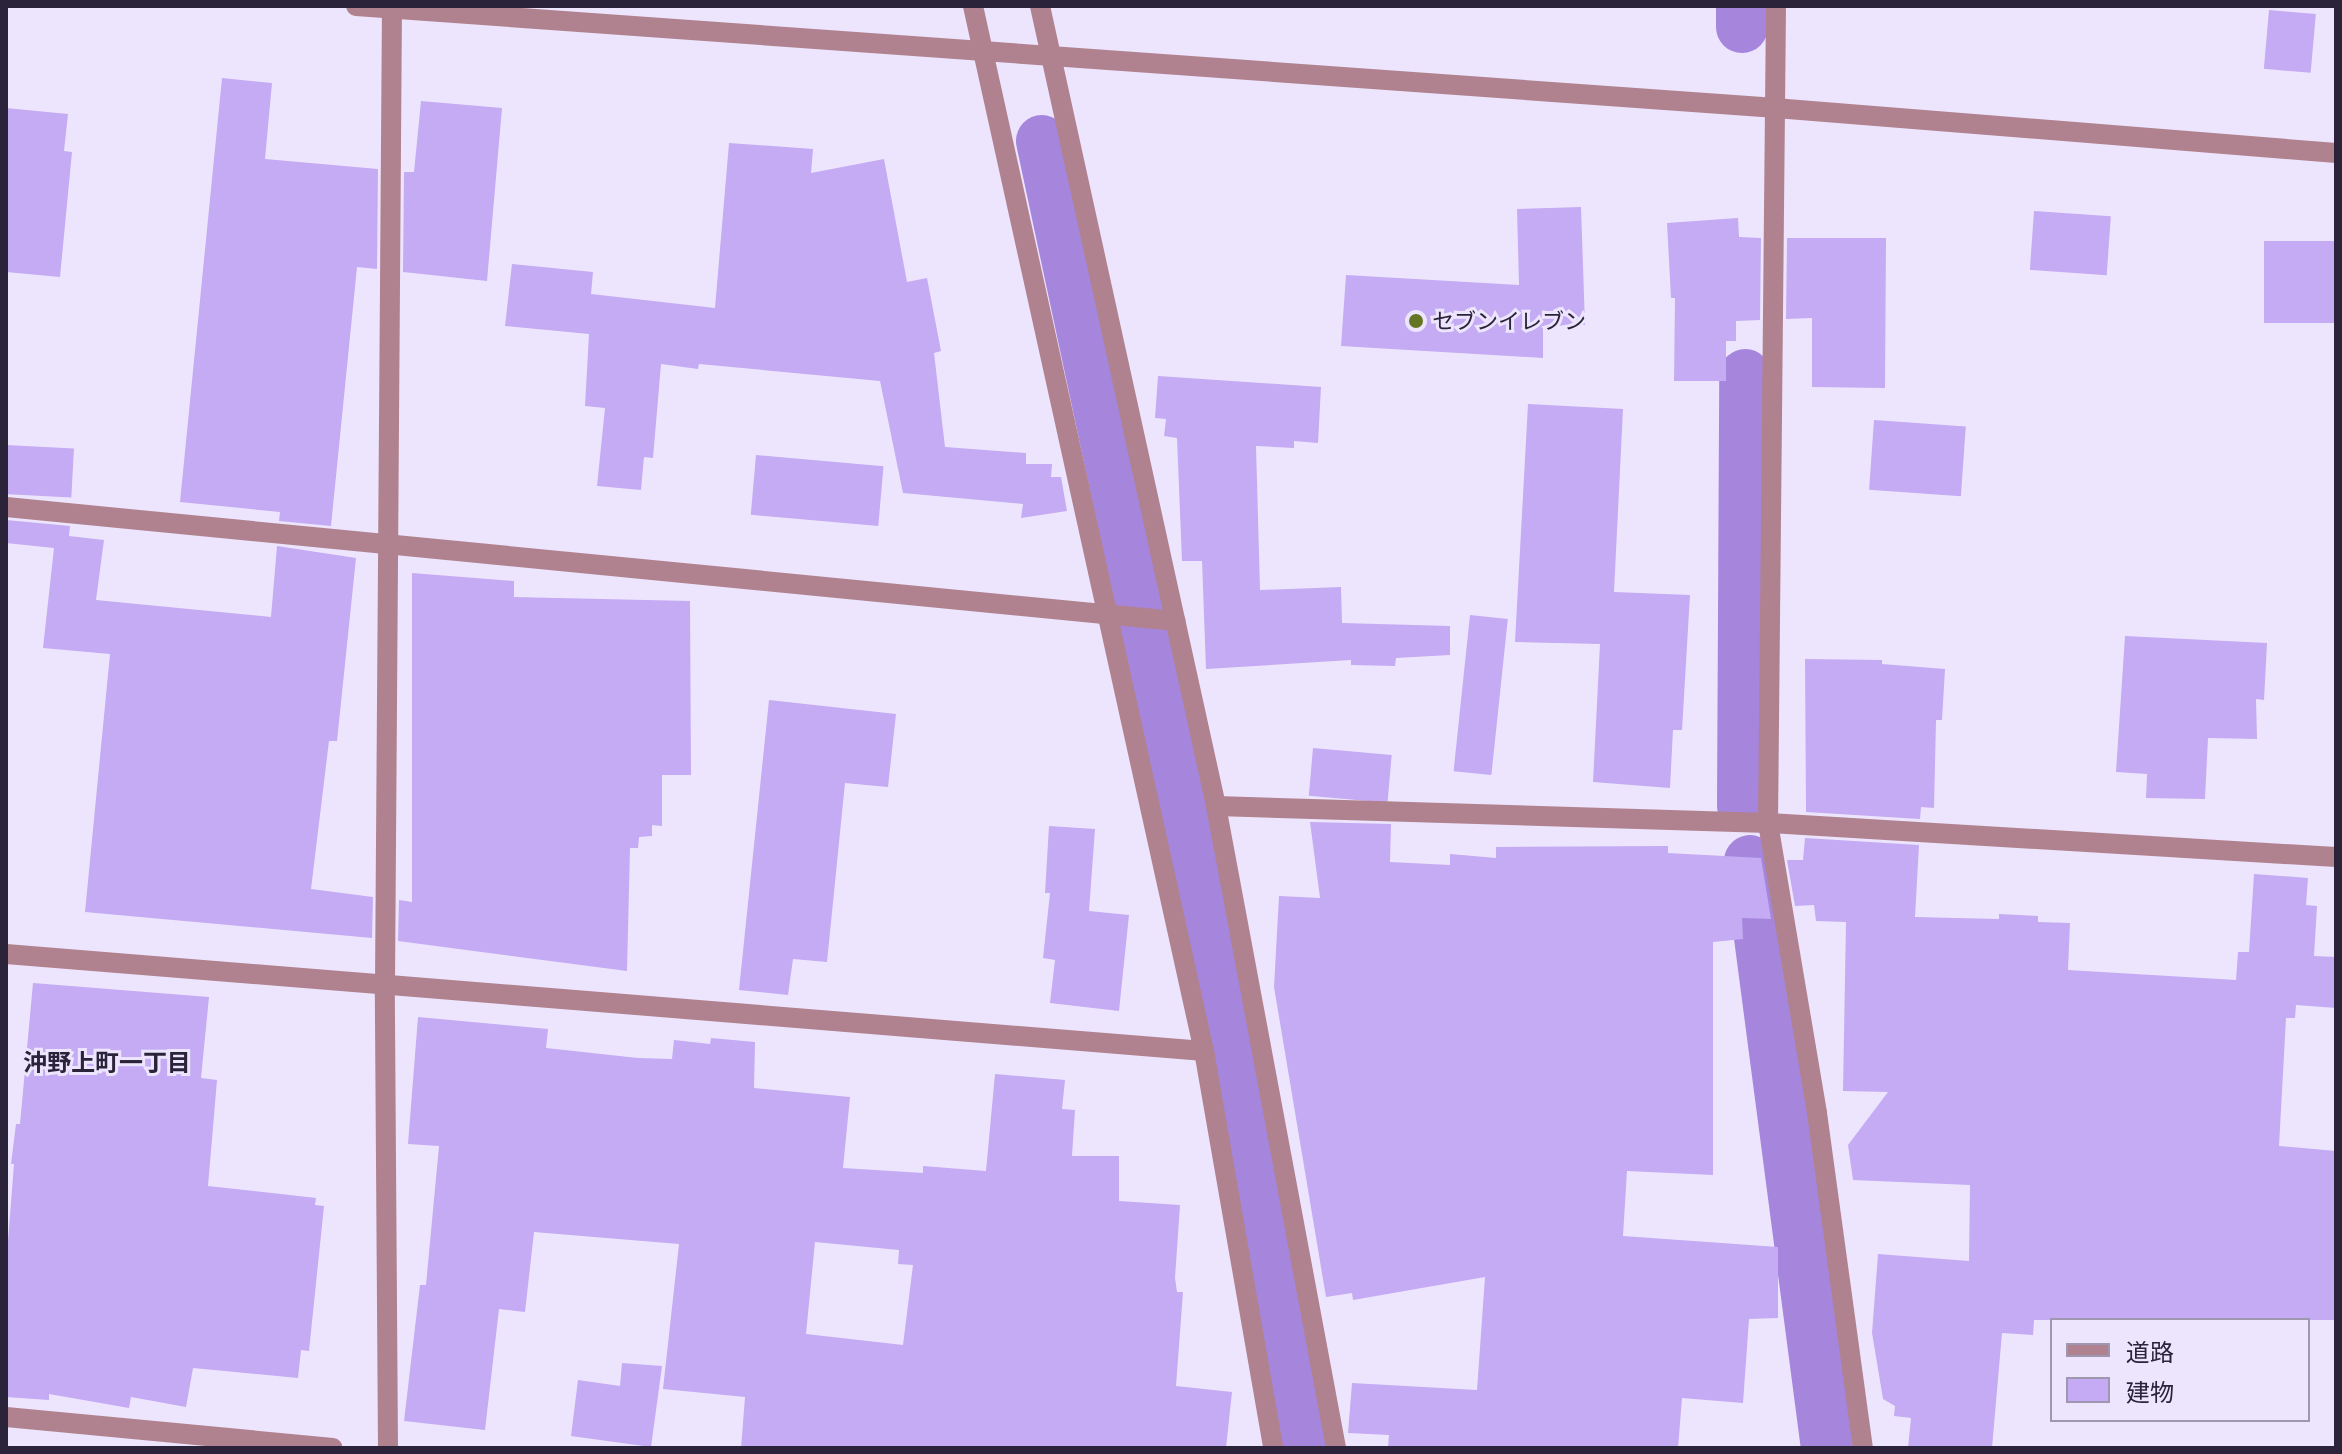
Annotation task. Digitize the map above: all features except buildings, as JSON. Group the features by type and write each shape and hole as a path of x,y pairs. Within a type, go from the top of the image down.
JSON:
{"street":[{"path":"356,6 1051,54 2336,153"},
{"path":"973,6 1118,615 1204,1051 1273,1448"},
{"path":"1040,6 1167,620 1216,806 1336,1448"},
{"path":"1776,6 1768,823 1817,1113 1863,1448"},
{"path":"388,1448 385,983 392,9"},
{"path":"6,507 1167,620"},
{"path":"1216,806 1768,823 2336,857"},
{"path":"6,954 1204,1051"},
{"path":"6,1417 333,1448"}],"waterway":[{"path":"1742,6 1742,27"},
{"path":"1042,141 1223,990 1309,1448"},
{"path":"1743,806 1745,375"},
{"path":"1750,861 1827,1448"}],"place":[{"name":"セブンイレブン","path":"1416,321"}],"district":[{"name":"沖野上町一丁目","path":"107,1063"}]}
